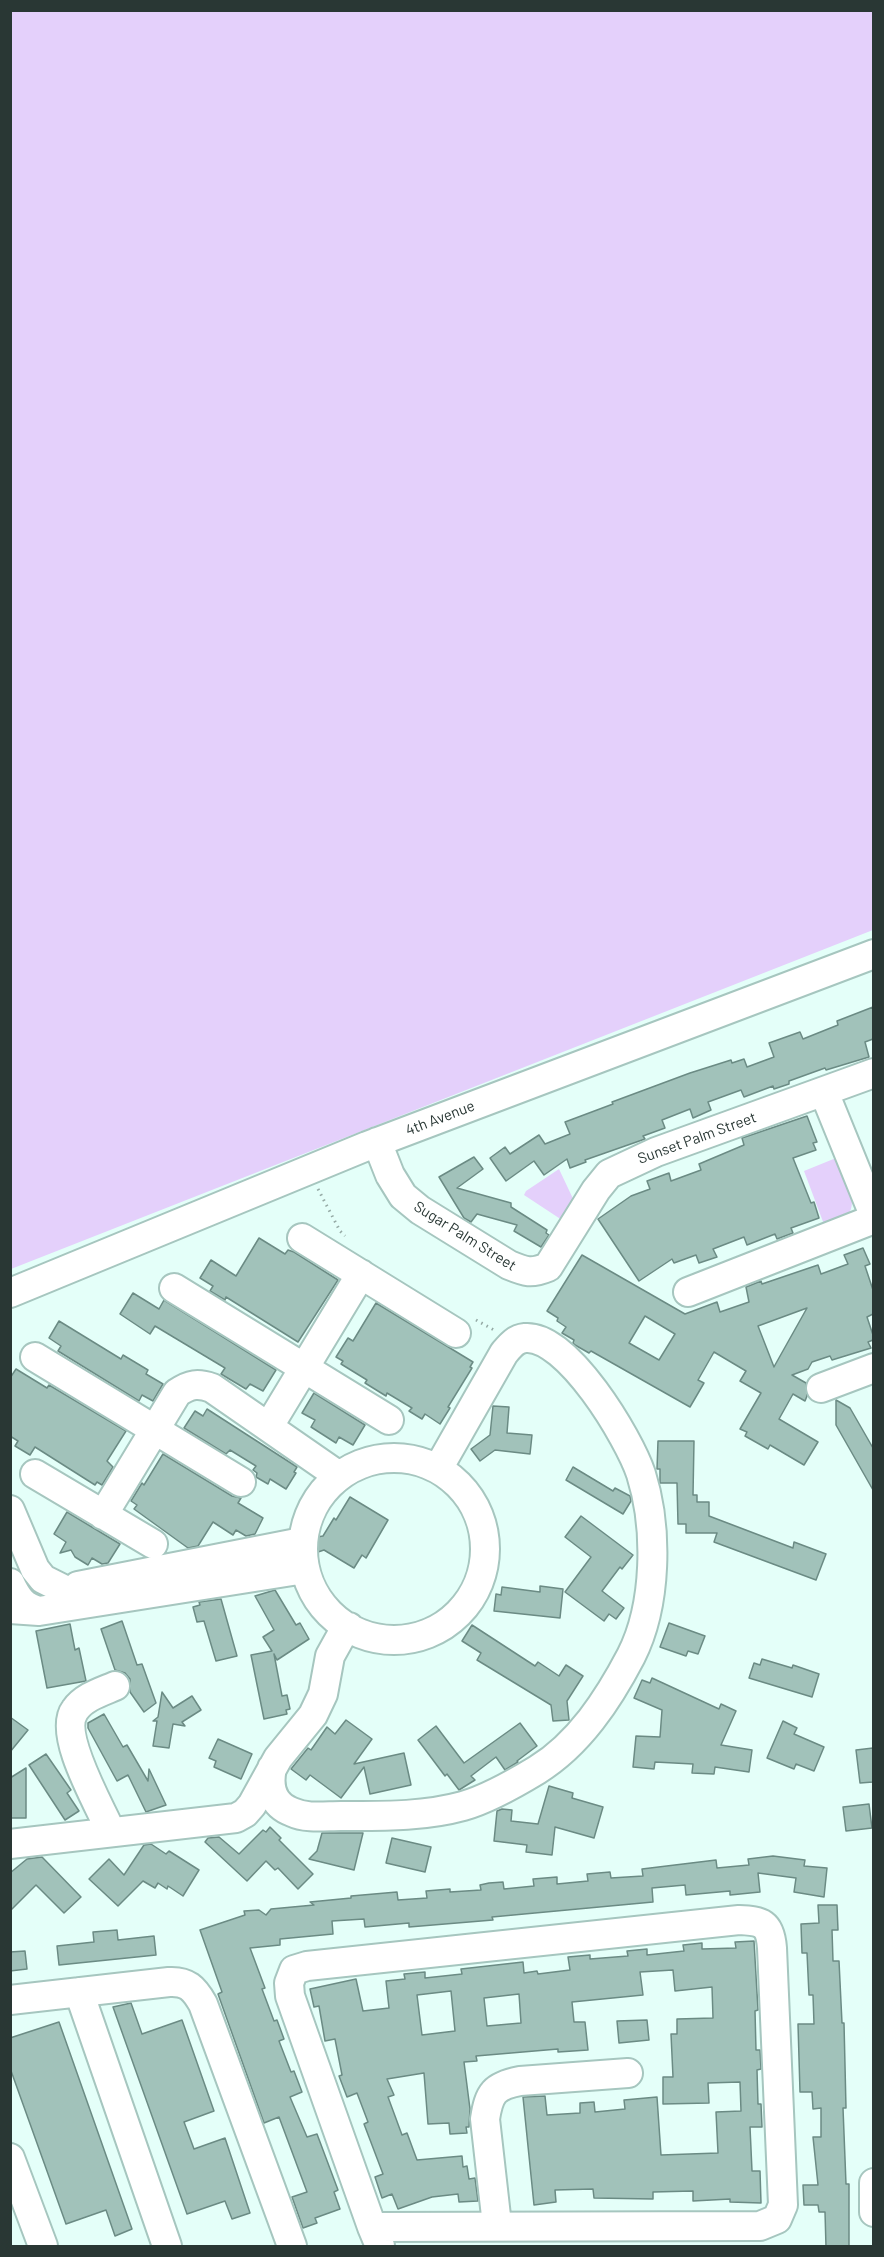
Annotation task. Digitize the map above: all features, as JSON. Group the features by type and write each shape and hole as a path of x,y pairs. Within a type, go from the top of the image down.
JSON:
{"street":[{"name":"4th Avenue","path":"10,1293 372,1144 873,954"},
{"name":"Sunset Palm Street","path":"559,1252 596,1190 609,1174 656,1152 873,1073"},
{"path":"688,1292 873,1217 824,1092"},
{"name":"Sugar Palm Street","path":"372,1144 403,1196 452,1231 522,1271 534,1273 548,1267 559,1252"},
{"path":"302,1238 361,1274 465,1325"},
{"path":"269,1426 361,1274"},
{"path":"174,1288 389,1420"},
{"path":"10,1844 236,1818 400,1816 442,1811 489,1796 537,1770 559,1755 585,1728 610,1693 632,1653 644,1618 652,1572 653,1543 641,1475 627,1441 599,1396 572,1364 550,1345 537,1338 523,1338 513,1342 504,1353 439,1467"},
{"path":"35,1357 241,1482"},
{"path":"821,1388 873,1368"},
{"path":"103,1515 177,1393 188,1386 200,1384 212,1388 339,1476"},
{"path":"381,1459 412,1460 439,1467 463,1491 478,1516 485,1544 482,1573 470,1600 450,1621 424,1635 396,1640 367,1636 340,1623 318,1601 304,1556 309,1512 327,1486 339,1476 351,1468 381,1459"},
{"path":"35,1474 153,1544"},
{"path":"10,1510 35,1569 43,1579 63,1589"},
{"path":"12,1596 304,1556"},
{"path":"12,1596 29,1608 39,1611 304,1556"},
{"path":"236,1818 252,1805 272,1768 318,1706 323,1694 330,1656 349,1627"},
{"path":"111,1832 74,1749 70,1719 75,1710 89,1697 115,1686"},
{"path":"272,1768 269,1781 270,1791 276,1800 291,1812 312,1816"},
{"path":"739,1920 754,1920 765,1925 771,1935 772,1948 783,2205 777,2219 760,2226 497,2225 376,2237 290,1996 289,1983 294,1970 307,1966 739,1920"},
{"path":"10,2000 180,1982 189,1984 197,1992 208,2016 292,2247"},
{"path":"79,1992 167,2247"},
{"path":"497,2225 485,2119 487,2103 493,2091 520,2080 628,2073"},
{"path":"10,2158 43,2247"},
{"path":"873,2183 873,2212"}],"path":[{"path":"309,1170 340,1231 348,1239"},
{"path":"465,1325 513,1342"}],"shaded area":[{"path":"11,10 873,11 873,930 11,1269"},
{"path":"836,1158 849,1187 851,1210 840,1221 825,1227 804,1171"},
{"path":"559,1169 576,1205 565,1222 524,1195 526,1191"}],"building":[{"path":"873,1007 873,1039 865,1042 869,1057 826,1070 825,1068 789,1081 789,1084 774,1089 773,1086 744,1097 741,1090 708,1102 711,1110 693,1118 690,1109 662,1120 665,1128 643,1136 645,1139 585,1160 586,1162 570,1168 567,1159 544,1175 534,1161 506,1181 490,1158 505,1147 510,1154 539,1135 545,1144 570,1134 565,1122 690,1073 731,1060 732,1063 744,1059 747,1067 774,1057 769,1043 800,1032 803,1039 838,1025 837,1021"},
{"path":"807,1116 817,1142 813,1143 816,1150 793,1158 819,1218 791,1228 793,1233 777,1239 775,1234 747,1245 744,1237 713,1249 717,1257 699,1263 696,1255 674,1263 672,1259 639,1281 598,1219 631,1196 650,1189 647,1181 669,1173 671,1181 701,1170 699,1164 744,1145 742,1138"},
{"path":"474,1157 483,1169 457,1188 511,1203 511,1207 547,1230 546,1233 549,1235 541,1247 514,1231 517,1225 477,1214 471,1222 464,1218 439,1177"},
{"path":"259,1238 285,1254 288,1250 294,1252 338,1280 298,1342 226,1297 225,1300 210,1291 213,1286 200,1278 211,1260 236,1276"},
{"path":"863,1248 870,1264 865,1266 873,1290 873,1314 867,1317 873,1340 868,1342 871,1348 832,1360 830,1356 812,1362 808,1369 792,1375 806,1383 807,1396 805,1401 793,1394 779,1419 818,1442 804,1465 770,1445 768,1449 745,1436 747,1432 740,1429 761,1393 740,1381 746,1371 714,1352 698,1380 704,1383 690,1407 591,1351 589,1353 575,1345 574,1340 562,1333 566,1327 547,1311 582,1255 685,1314 717,1302 720,1312 749,1302 746,1287 761,1281 762,1284 818,1265 821,1274 848,1264 844,1255","holes":["807,1308 775,1365 774,1367 758,1326","645,1316 675,1334 659,1360 629,1343"]},
{"path":"133,1293 159,1309 164,1300 276,1370 263,1391 250,1384 246,1389 221,1374 225,1368 155,1326 150,1334 120,1314"},
{"path":"376,1303 473,1362 470,1367 472,1368 440,1424 425,1414 422,1419 409,1411 412,1408 365,1383 367,1380 341,1364 343,1361 336,1357 348,1338 353,1341"},
{"path":"59,1321 121,1359 123,1355 148,1370 146,1374 163,1384 153,1401 142,1395 139,1401 58,1351 61,1346 49,1338"},
{"path":"16,1369 47,1388 49,1385 126,1431 107,1461 113,1467 102,1485 97,1482 95,1485 35,1447 30,1455 15,1446 18,1441 10,1436 10,1378"},
{"path":"314,1393 365,1425 353,1445 339,1437 336,1443 311,1427 315,1420 302,1413"},
{"path":"836,1400 850,1408 873,1448 873,1490 836,1425"},
{"path":"493,1406 509,1407 507,1433 532,1435 530,1454 495,1450 480,1461 471,1449 490,1435"},
{"path":"207,1409 297,1467 286,1489 270,1479 268,1484 256,1477 257,1473 253,1470 256,1466 230,1450 226,1454 184,1428 195,1411 203,1416"},
{"path":"658,1441 694,1441 693,1495 697,1495 697,1502 709,1502 709,1516 793,1548 794,1542 826,1554 816,1580 714,1542 717,1533 686,1533 686,1524 678,1524 677,1483 660,1483 660,1469 657,1469"},
{"path":"163,1454 232,1496 241,1498 238,1503 263,1518 255,1534 246,1536 236,1530 233,1535 213,1522 198,1546 188,1548 134,1509 137,1505 131,1501"},
{"path":"573,1467 613,1491 615,1488 630,1496 631,1501 623,1514 566,1480"},
{"path":"350,1497 388,1520 366,1558 362,1555 354,1568 324,1550 318,1552 317,1548 317,1537 323,1536"},
{"path":"67,1512 120,1544 108,1563 102,1564 92,1558 88,1565 75,1557 71,1550 60,1553 66,1542 54,1534"},
{"path":"581,1516 633,1555 622,1569 620,1567 602,1591 624,1608 616,1619 609,1614 604,1621 565,1592 591,1557 565,1537"},
{"path":"540,1586 563,1589 560,1618 494,1611 496,1594 501,1595 502,1587 540,1592"},
{"path":"275,1590 296,1625 300,1623 309,1639 277,1660 274,1654 282,1696 287,1695 290,1709 286,1710 287,1714 264,1719 251,1655 272,1651 263,1637 274,1630 255,1596"},
{"path":"221,1599 237,1656 216,1661 204,1621 197,1622 193,1607 200,1605 199,1602"},
{"path":"122,1621 137,1665 142,1664 156,1703 144,1712 130,1692 130,1679 125,1673 115,1670 101,1629"},
{"path":"669,1623 705,1636 698,1654 688,1651 686,1656 660,1647"},
{"path":"70,1624 75,1650 79,1648 86,1681 47,1688 36,1631"},
{"path":"472,1625 535,1666 538,1662 559,1676 566,1665 583,1676 567,1701 569,1720 553,1721 551,1705 477,1660 481,1653 462,1641"},
{"path":"762,1659 792,1668 793,1665 819,1674 812,1697 749,1678 754,1663 760,1665"},
{"path":"652,1678 719,1709 721,1704 736,1711 721,1745 752,1750 749,1772 715,1767 714,1774 692,1773 693,1764 655,1762 654,1769 633,1767 636,1736 660,1737 662,1710 634,1698 642,1680 650,1683"},
{"path":"162,1692 173,1708 192,1696 201,1710 182,1722 185,1726 173,1724 169,1748 153,1746 157,1721 153,1721 158,1717"},
{"path":"104,1714 123,1747 127,1745 148,1781 149,1769 166,1805 146,1812 128,1775 117,1781 88,1728 88,1723"},
{"path":"10,1717 28,1730 10,1752"},
{"path":"346,1720 372,1739 354,1764 404,1753 411,1785 370,1794 364,1767 341,1798 310,1775 306,1780 291,1769 308,1748 311,1750 327,1727 335,1734"},
{"path":"783,1721 797,1728 794,1734 824,1747 814,1771 796,1764 794,1769 767,1758"},
{"path":"520,1723 537,1746 505,1770 496,1757 471,1776 475,1780 459,1790 447,1774 445,1776 418,1740 436,1726 464,1763"},
{"path":"218,1739 252,1754 241,1779 214,1767 216,1761 209,1758"},
{"path":"873,1748 873,1782 860,1783 856,1750"},
{"path":"46,1754 71,1790 67,1793 79,1811 65,1820 29,1765"},
{"path":"26,1768 26,1818 10,1818 10,1778"},
{"path":"549,1786 573,1793 572,1798 603,1807 594,1838 555,1827 552,1855 526,1852 527,1845 494,1841 497,1811 502,1809 512,1810 511,1821 538,1824"},
{"path":"869,1804 872,1828 846,1831 843,1807"},
{"path":"270,1827 281,1838 279,1840 313,1874 298,1889 278,1868 275,1870 266,1861 247,1881 205,1842 208,1838 219,1837 239,1854 263,1830 266,1832"},
{"path":"322,1833 363,1833 354,1870 309,1859 317,1851"},
{"path":"392,1838 431,1847 425,1872 386,1863"},
{"path":"151,1844 166,1854 169,1851 199,1870 183,1896 168,1886 167,1889 158,1883 155,1888 143,1881 118,1906 89,1879 109,1859 124,1875 144,1845"},
{"path":"773,1856 805,1860 804,1866 827,1868 824,1897 794,1892 796,1878 758,1873 760,1892 730,1895 730,1891 686,1895 685,1885 652,1888 653,1902 492,1917 493,1920 409,1927 409,1923 365,1927 364,1919 332,1921 333,1934 280,1939 280,1945 250,1948 265,1988 262,1989 274,2021 277,2020 284,2039 279,2041 291,2072 294,2071 302,2092 290,2097 307,2137 317,2134 338,2190 334,2192 340,2209 315,2218 317,2223 303,2228 292,2197 307,2192 279,2117 264,2123 218,1994 222,1992 200,1930 245,1915 244,1911 259,1910 266,1915 271,1909 314,1905 310,1902 351,1898 351,1896 397,1892 398,1900 427,1898 426,1891 481,1890 480,1885 489,1883 503,1882 504,1889 534,1886 533,1879 557,1877 557,1884 588,1881 587,1874 610,1872 611,1878 643,1876 642,1869 716,1860 717,1868 749,1865 748,1859"},
{"path":"42,1857 81,1897 64,1913 36,1885 10,1911 10,1873 27,1859"},
{"path":"818,1905 837,1905 838,1930 832,1930 833,1961 839,1961 842,2023 844,2023 846,2108 843,2108 846,2184 849,2184 849,2247 826,2247 825,2212 819,2212 818,2205 804,2205 803,2185 818,2185 813,2137 821,2137 821,2108 813,2109 812,2092 800,2092 798,2024 814,2024 813,1995 809,1995 807,1953 802,1953 801,1924 819,1923"},
{"path":"117,1930 118,1940 154,1936 156,1955 59,1965 57,1946 94,1942 93,1932"},
{"path":"754,1941 758,2010 755,2011 756,2050 760,2050 761,2069 757,2070 758,2104 761,2104 762,2127 750,2127 752,2171 760,2171 761,2203 730,2202 730,2199 693,2201 693,2191 653,2192 653,2199 594,2198 593,2189 555,2190 556,2202 534,2205 523,2097 545,2096 547,2115 580,2113 580,2103 594,2102 595,2112 625,2109 624,2100 657,2097 661,2155 718,2153 716,2112 741,2111 740,2082 708,2083 709,2103 663,2104 663,2077 673,2077 671,2034 677,2034 677,2019 713,2018 712,1987 675,1991 673,1970 640,1972 643,1995 572,2002 574,2022 585,2022 588,2050 558,2052 558,2049 476,2056 477,2061 464,2062 470,2109 467,2133 450,2134 449,2123 428,2124 424,2073 387,2079 394,2095 388,2097 402,2135 407,2133 417,2160 462,2156 463,2167 467,2166 469,2179 475,2178 478,2201 459,2202 458,2194 432,2197 398,2209 392,2194 382,2198 375,2177 383,2174 364,2124 368,2122 357,2093 347,2097 339,2076 342,2075 335,2039 325,2041 319,2006 314,2007 310,1989 356,1979 363,2011 389,2008 386,1981 405,1979 404,1974 425,1972 425,1978 462,1974 461,1969 523,1962 524,1973 537,1971 538,1974 570,1970 568,1957 590,1955 590,1959 628,1956 627,1951 647,1949 647,1955 684,1951 683,1945 702,1943 702,1949 736,1948 735,1942","holes":["451,1991 455,2031 422,2035 417,1995","519,1994 521,2023 487,2026 484,1998"]},
{"path":"25,1951 27,1969 10,1971 10,1952"},
{"path":"131,2003 142,2034 182,2020 214,2111 184,2122 194,2149 225,2138 250,2213 232,2219 225,2201 187,2214 113,2007"},
{"path":"647,2020 649,2040 619,2043 617,2021"},
{"path":"59,2022 132,2229 115,2236 106,2210 66,2224 10,2068 10,2038"}]}
